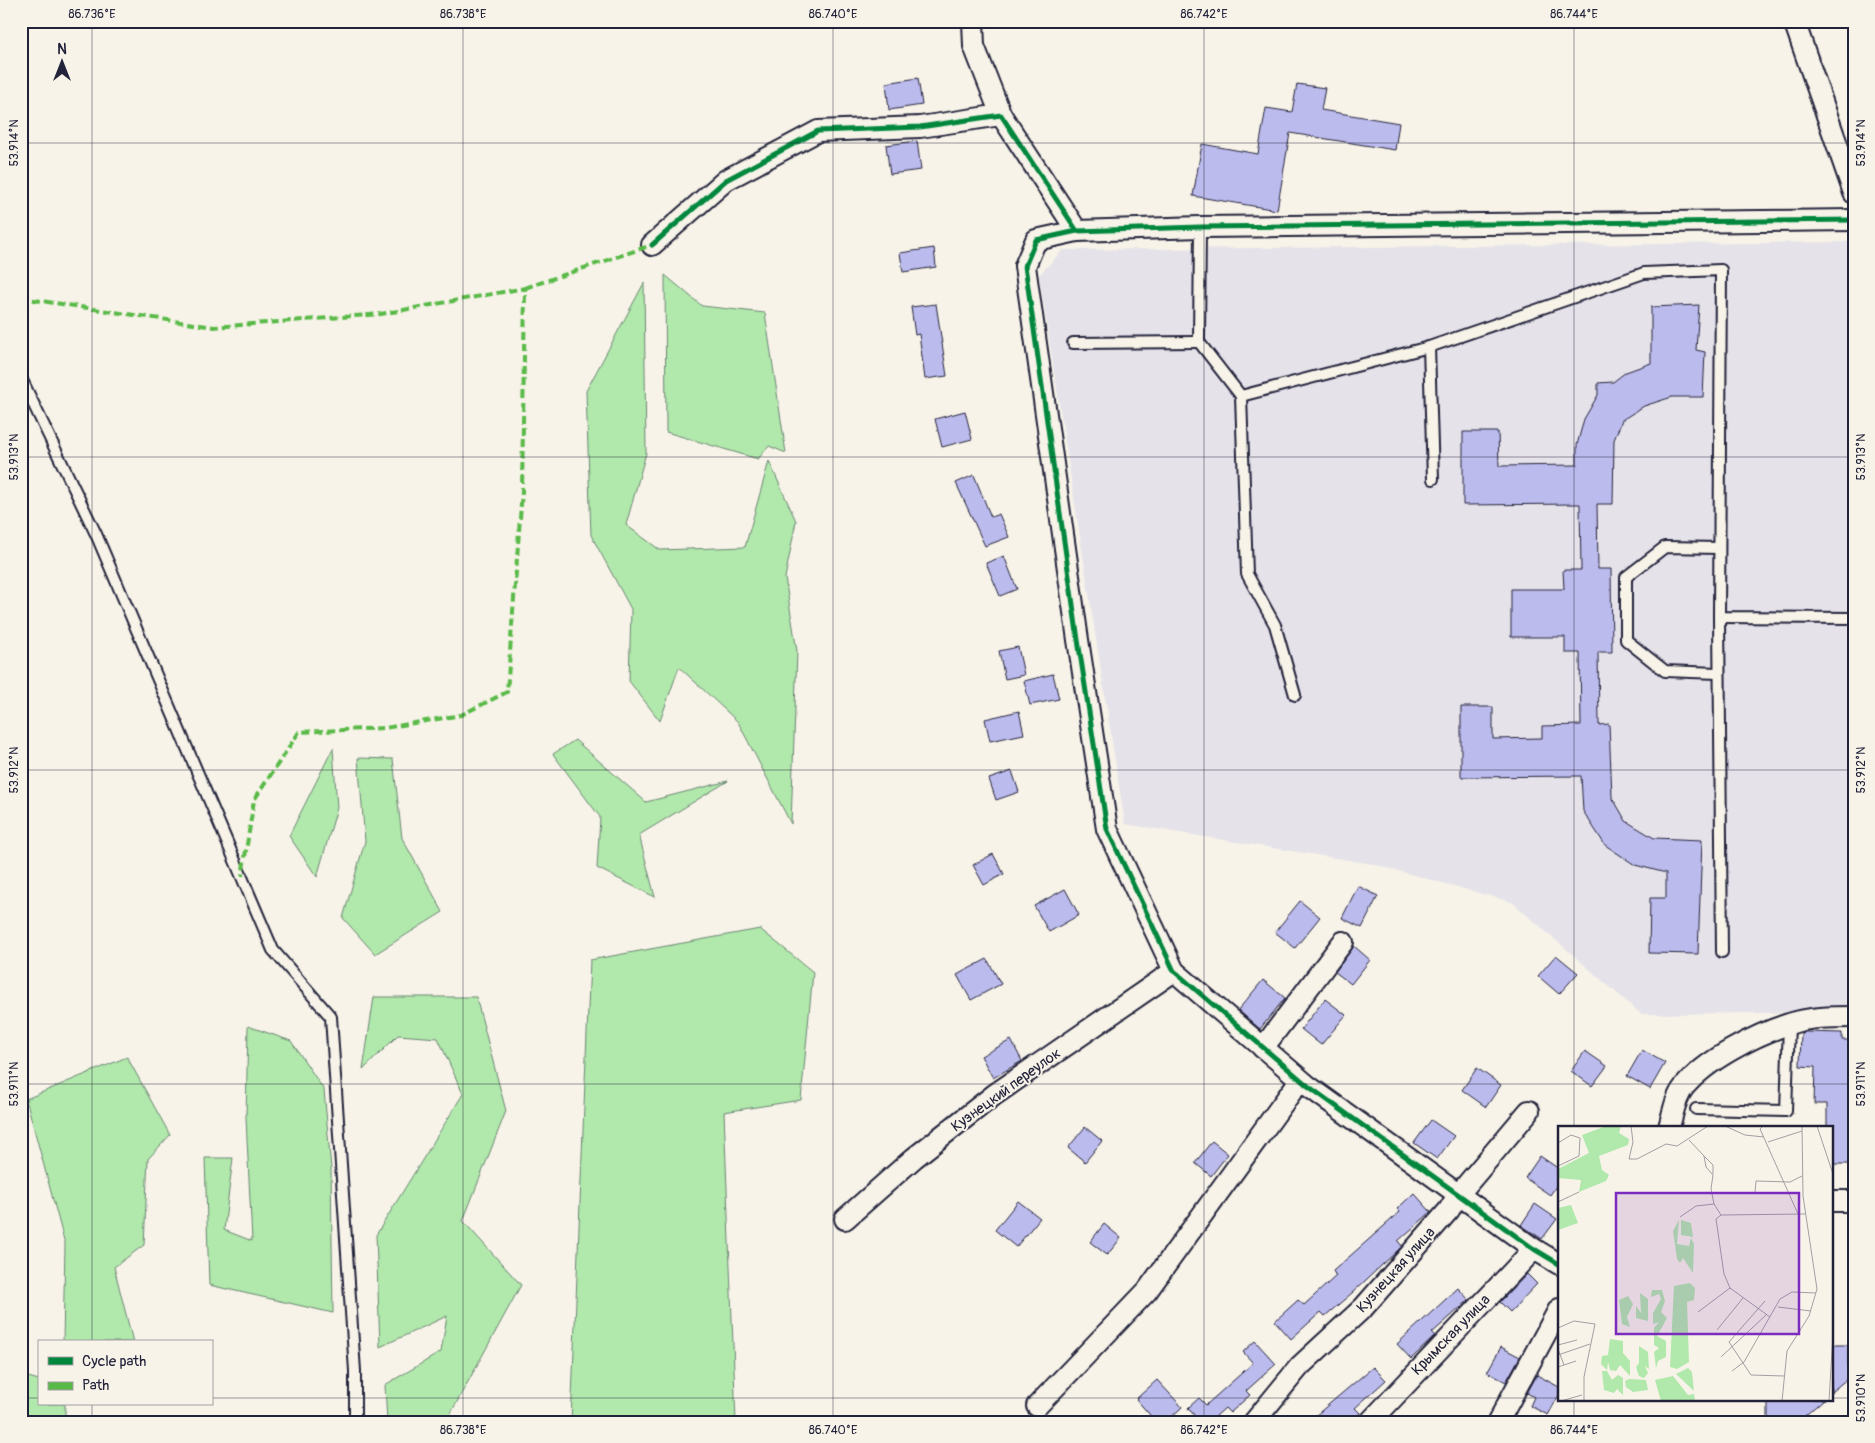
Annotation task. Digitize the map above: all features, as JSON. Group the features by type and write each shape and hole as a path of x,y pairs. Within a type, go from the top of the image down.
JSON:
{"street":[{"path":"973,21 974,46 1001,115 1077,231"},
{"path":"1794,21 1854,193"},
{"path":"652,245 726,180 818,131 920,127 1001,115"},
{"path":"1558,1263 1534,1249 1458,1195 1300,1080 1174,971 1108,829 1078,640 1025,266 1036,240 1077,231 1200,227 1854,220"},
{"path":"1263,1048 1343,942"},
{"name":"Кузнецкий переулок","path":"845,1219 914,1158 994,1096 1174,971"},
{"path":"1669,1126 1676,1100 1683,1087 1706,1067 1736,1047 1789,1024 1827,1018 1854,1017"},
{"path":"1037,1406 1148,1291 1300,1080"},
{"name":"Кузнецкая улица","path":"1254,1422 1300,1366 1364,1307 1449,1210 1458,1195 1528,1110"},
{"path":"1832,1201 1854,1201"},
{"name":"Крымская улица","path":"1370,1422 1534,1249"},
{"path":"1498,1422 1558,1312"}],"lane":[{"path":"1200,227 1199,342 1241,396 1248,574 1275,626 1296,695"},
{"path":"1241,396 1429,346 1644,273 1721,270 1718,673 1722,952"},
{"path":"1073,343 1199,342"},
{"path":"1429,346 1432,479"},
{"path":"21,378 96,534 273,950 331,1017 355,1371 355,1422"},
{"path":"1718,673 1665,671 1626,640 1626,577 1665,547 1719,548"},
{"path":"1719,617 1854,618"},
{"path":"1696,1109 1786,1111 1789,1024"}],"shaded area":[{"path":"1854,242 1854,1012 1641,1014 1512,902 1373,864 1125,824 1039,275 1063,250"}],"green space":[{"path":"665,275 702,306 765,313 786,453 769,446 758,459 666,432"},
{"path":"644,283 646,453 626,525 660,550 745,547 769,461 796,521 785,578 797,651 791,824 738,722 679,667 660,721 629,681 631,609 591,535 586,391"},
{"path":"575,740 646,802 728,781 639,835 655,897 597,868 600,817 553,754"},
{"path":"333,748 337,808 317,877 289,836"},
{"path":"358,758 393,759 402,838 443,912 375,954 343,918 365,841"},
{"path":"760,929 813,972 801,1100 724,1112 736,1422 571,1422 590,960"},
{"path":"374,997 476,997 506,1111 463,1221 521,1285 446,1422 387,1422 385,1385 441,1352 447,1316 380,1347 376,1235 463,1094 438,1038 398,1035 363,1070"},
{"path":"248,1026 291,1041 324,1090 331,1168 333,1313 209,1285 205,1158 233,1158 224,1230 252,1241 246,1118"},
{"path":"127,1057 170,1135 148,1159 144,1245 114,1267 132,1340 63,1340 65,1244 26,1099"},
{"path":"21,1375 38,1380 38,1406 65,1406 65,1422 21,1422"}],"building":[{"path":"918,78 922,105 889,110 886,83"},
{"path":"1297,84 1325,88 1321,110 1399,123 1395,150 1290,133 1277,210 1193,196 1202,144 1258,154 1266,108 1292,112"},
{"path":"917,141 921,170 890,174 886,145"},
{"path":"934,248 936,267 903,272 900,253"},
{"path":"936,304 947,376 925,379 919,334 915,335 911,307"},
{"path":"1699,305 1696,350 1705,352 1703,397 1672,397 1644,406 1622,420 1614,440 1613,504 1597,504 1598,569 1611,569 1612,652 1598,652 1599,725 1609,724 1612,797 1626,821 1654,838 1702,840 1698,954 1649,953 1650,898 1666,898 1666,873 1635,865 1605,845 1583,811 1581,776 1461,777 1461,707 1493,707 1493,739 1542,738 1542,726 1581,725 1580,653 1565,653 1565,637 1511,637 1511,589 1564,589 1563,570 1581,570 1580,504 1463,505 1463,432 1498,432 1499,466 1577,465 1577,445 1584,419 1598,395 1598,383 1613,382 1626,372 1651,363 1651,307"},
{"path":"965,411 972,439 942,447 935,419"},
{"path":"974,475 991,517 999,514 1009,537 985,546 956,483"},
{"path":"1004,556 1017,589 1000,596 986,563"},
{"path":"1018,647 1024,675 1005,679 999,651"},
{"path":"1053,674 1059,699 1030,705 1024,681"},
{"path":"1019,711 1024,734 990,741 985,719"},
{"path":"1012,771 1019,792 996,800 989,779"},
{"path":"993,854 1004,874 984,885 973,865"},
{"path":"1358,886 1378,896 1362,928 1342,918"},
{"path":"1065,889 1079,915 1049,932 1034,906"},
{"path":"1300,901 1320,917 1295,948 1275,932"},
{"path":"1354,946 1370,960 1351,984 1335,972"},
{"path":"1556,955 1578,973 1559,994 1538,976"},
{"path":"987,959 1001,984 971,1000 957,975"},
{"path":"1263,980 1285,998 1260,1029 1238,1010"},
{"path":"1325,999 1346,1015 1321,1045 1301,1029"},
{"path":"1801,1033 1842,1033 1842,1040 1853,1040 1851,1119 1854,1119 1854,1164 1832,1164 1832,1126 1827,1126 1827,1104 1814,1104 1815,1067 1800,1066"},
{"path":"1011,1040 1022,1061 993,1078 981,1056"},
{"path":"1642,1050 1665,1063 1650,1089 1627,1076"},
{"path":"1585,1051 1607,1066 1592,1086 1571,1071"},
{"path":"1477,1068 1501,1085 1486,1107 1462,1090"},
{"path":"1431,1120 1454,1136 1437,1159 1414,1143"},
{"path":"1085,1127 1102,1141 1085,1162 1068,1148"},
{"path":"1212,1141 1228,1154 1211,1176 1195,1163"},
{"path":"1540,1156 1558,1168 1558,1183 1550,1195 1525,1178"},
{"path":"1414,1193 1431,1212 1398,1241 1402,1246 1352,1293 1325,1316 1321,1312 1291,1339 1275,1321 1298,1300 1304,1305 1336,1276 1333,1271 1400,1212 1397,1209"},
{"path":"1018,1201 1040,1218 1016,1247 995,1230"},
{"path":"1535,1204 1557,1219 1542,1239 1521,1225"},
{"path":"1104,1224 1121,1238 1107,1255 1090,1242"},
{"path":"1527,1274 1537,1284 1510,1312 1500,1302"},
{"path":"1458,1288 1469,1300 1432,1333 1435,1336 1411,1359 1397,1344"},
{"path":"1255,1341 1276,1364 1246,1391 1250,1395 1230,1413 1225,1408 1216,1416 1221,1422 1187,1422 1194,1415 1188,1408 1199,1398 1206,1405 1253,1363 1243,1352"},
{"path":"1832,1345 1848,1345 1848,1378 1832,1391"},
{"path":"1501,1347 1520,1357 1506,1382 1487,1372"},
{"path":"1373,1367 1386,1380 1355,1408 1360,1413 1350,1422 1308,1422"},
{"path":"1537,1375 1558,1386 1558,1397 1548,1415 1530,1406 1534,1397 1527,1393"},
{"path":"1157,1380 1182,1407 1166,1422 1156,1422 1136,1399"},
{"path":"1768,1400 1823,1400 1798,1422 1768,1422"}],"marked path":[{"path":"525,288 652,245"},
{"path":"21,298 214,327 381,314 525,288 522,491 507,692 461,715 385,728 299,732 254,800 242,876"}],"cycle path":[{"path":"652,245 726,180 818,131 920,127 1001,115 1077,231 1036,240 1025,266 1107,829 1174,971 1308,1086 1534,1249 1558,1263"},
{"path":"1077,231 1200,227 1854,220"}]}
